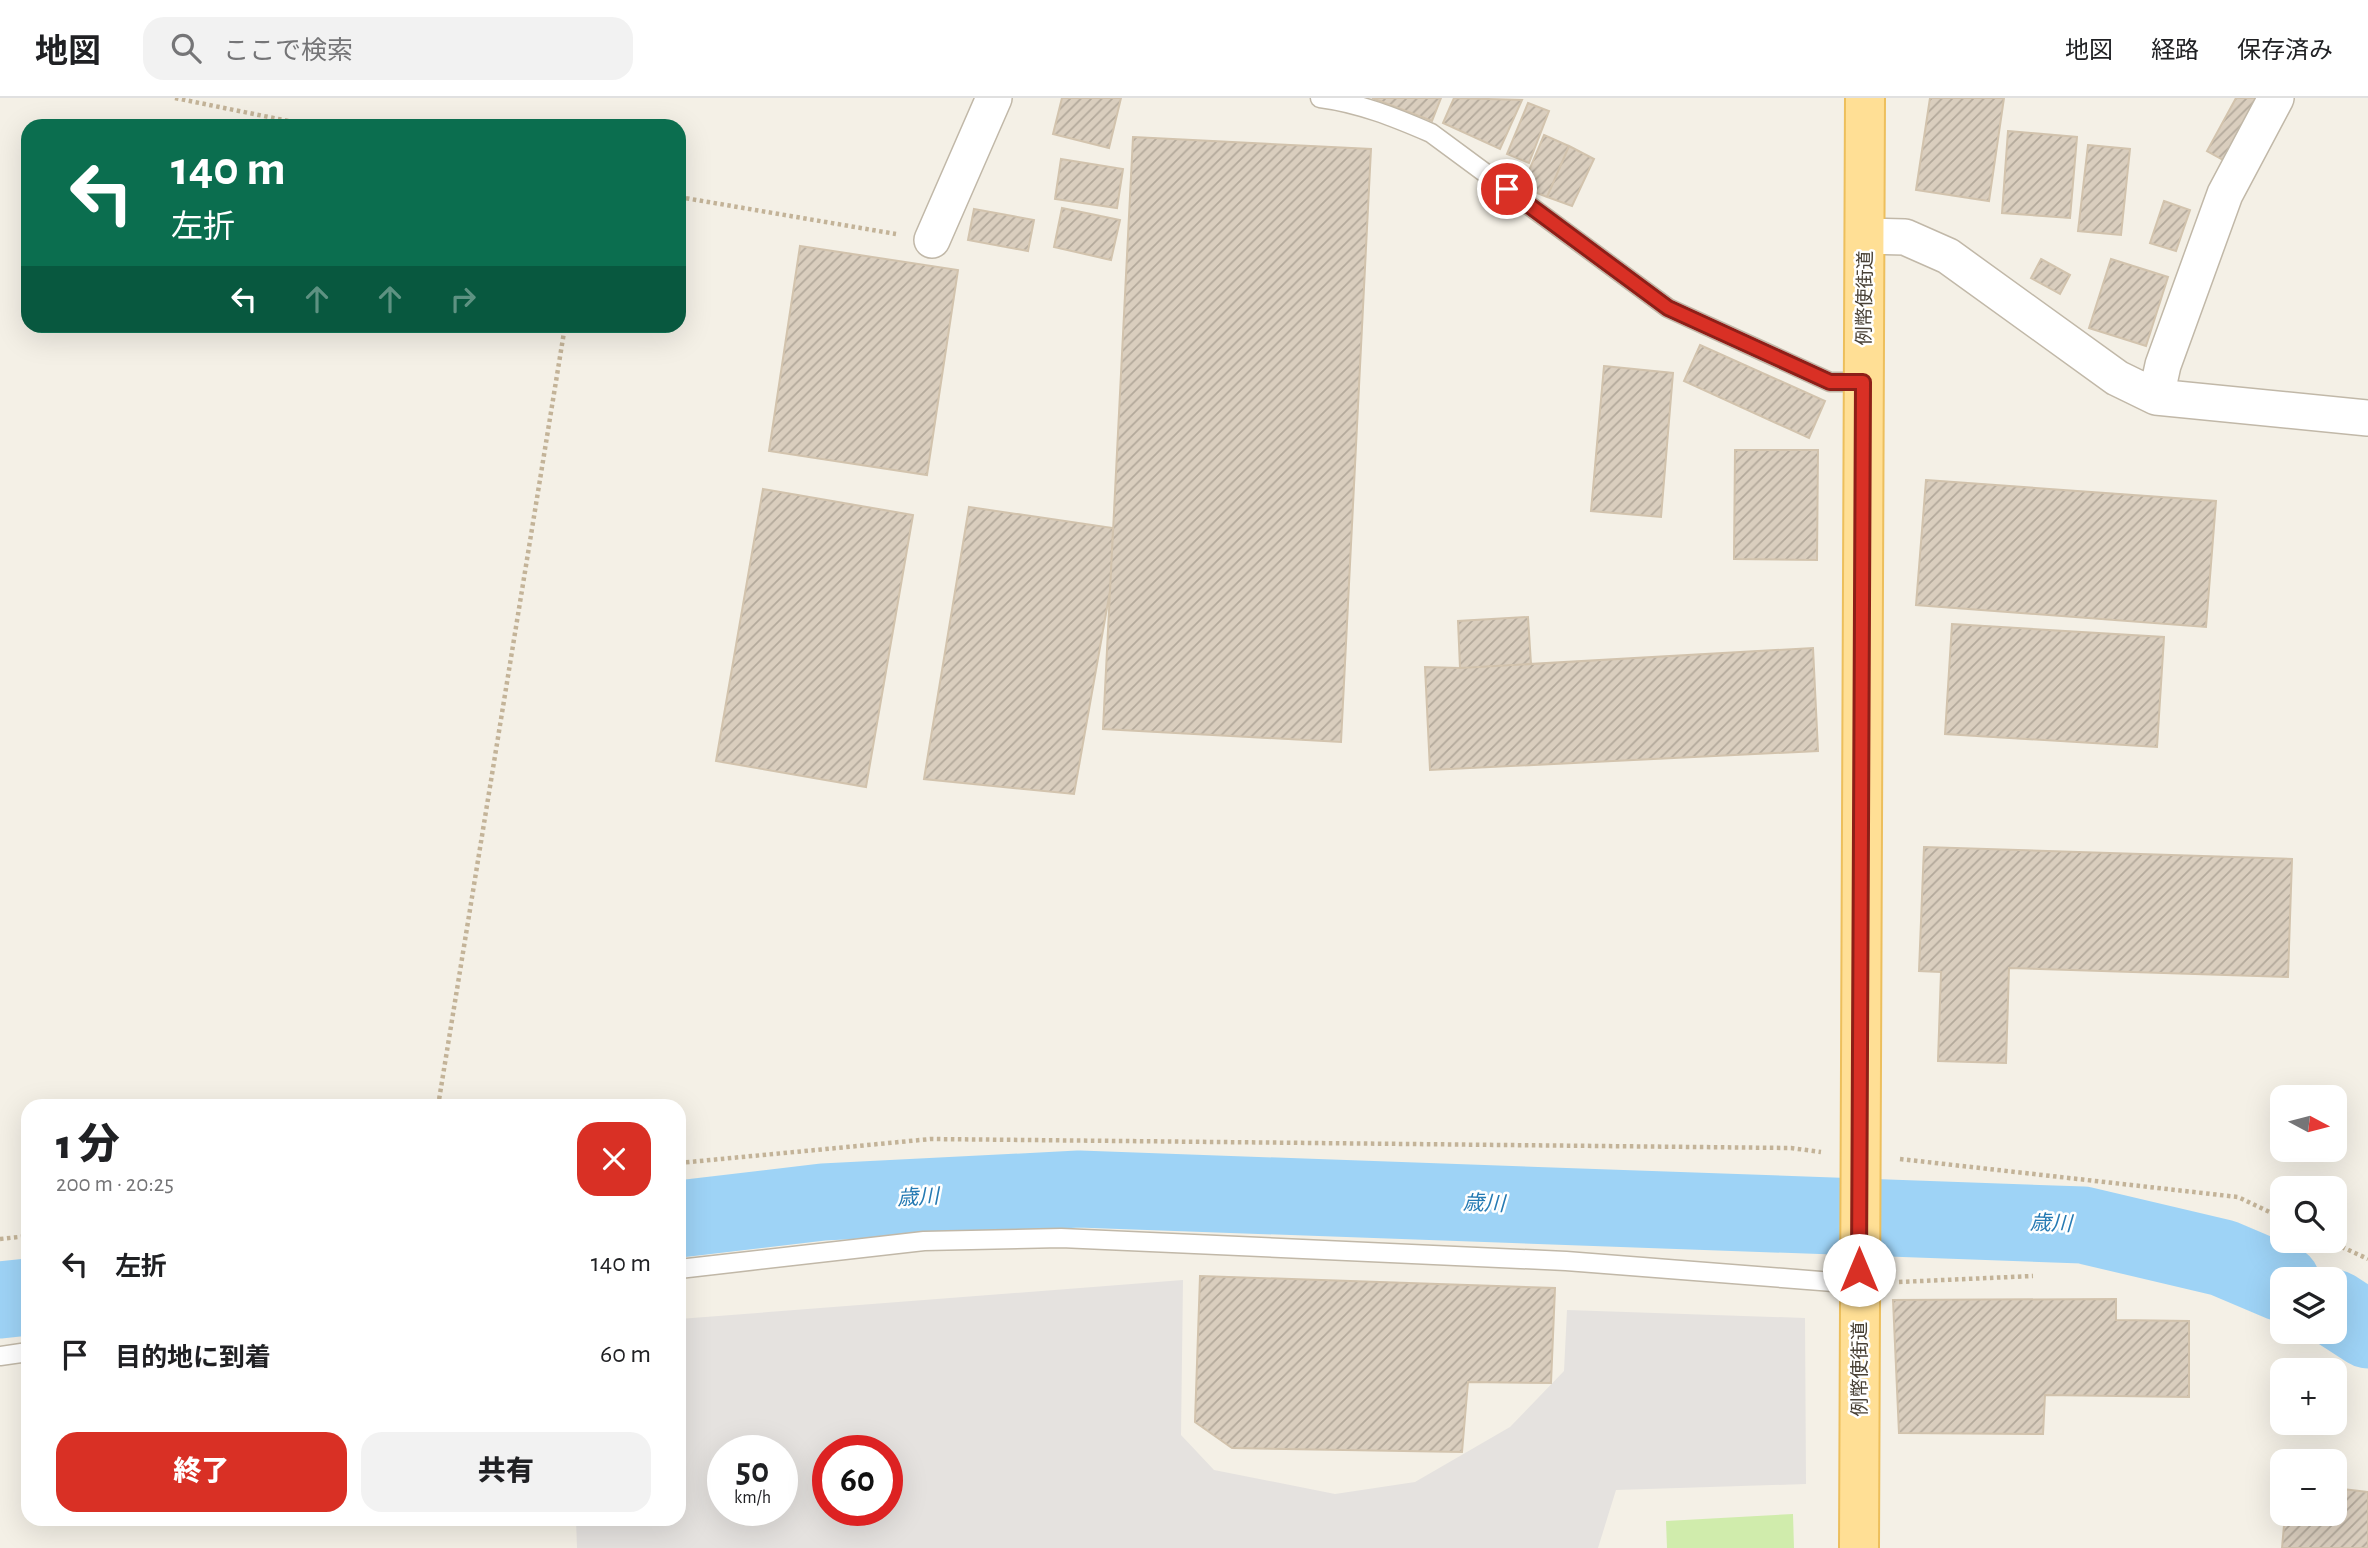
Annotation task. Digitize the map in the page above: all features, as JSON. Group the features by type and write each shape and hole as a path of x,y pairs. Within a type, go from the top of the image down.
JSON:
{"main road":[{"name":"例幣使街道","path":"1859,1548 1865,98"}],"street":[{"path":"932,240 994,98"},
{"path":"2156,397 2162,365 2225,194 2276,98"},
{"path":"1865,236 1905,237 1948,256 2118,378 2156,397 2368,418"}],"lane":[{"path":"1320,98 1389,115 1431,133 1668,308 1830,382 1863,382"},
{"path":"686,1268 924,1241 1061,1238 1859,1277"},
{"path":"0,1356 21,1353"}],"path":[{"path":"174,98 278,119"},
{"path":"686,198 932,240"},
{"path":"439,1099 564,333"},
{"path":"686,1162 931,1139 1791,1148 1860,1164 2238,1198 2270,1213"},
{"path":"0,1239 21,1237"},
{"path":"2347,1249 2368,1259"},
{"path":"1859,1277 2033,1276"}],"green space":[{"path":"1793,1514 1794,1548 1667,1548 1666,1521"}],"shaded area":[{"path":"1183,1280 1181,1435 1214,1470 1335,1494 1415,1482 1510,1427 1564,1371 1567,1310 1805,1318 1806,1484 1616,1490 1598,1548 577,1548 576,1526 686,1526 686,1318"}],"building":[{"path":"1062,98 1121,98 1109,148 1053,134"},
{"path":"1372,98 1441,98 1432,121"},
{"path":"1454,98 1522,100 1500,149 1443,123"},
{"path":"1930,98 2004,98 1989,201 1916,190"},
{"path":"2236,98 2257,98 2223,160 2207,151"},
{"path":"1528,103 1549,111 1529,163 1507,154"},
{"path":"2008,131 2077,137 2070,218 2002,213"},
{"path":"1544,135 1569,146 1547,197 1522,187"},
{"path":"1133,137 1371,149 1341,742 1103,729"},
{"path":"2088,145 2130,149 2121,235 2078,231"},
{"path":"1569,146 1594,159 1572,206 1547,197"},
{"path":"1061,159 1123,169 1117,208 1055,199"},
{"path":"2164,201 2190,210 2176,251 2150,243"},
{"path":"1062,208 1120,220 1111,260 1054,247"},
{"path":"974,209 1034,220 1028,251 968,240"},
{"path":"800,246 958,270 927,475 769,451"},
{"path":"2041,259 2070,275 2060,294 2031,278"},
{"path":"2111,259 2168,277 2146,346 2089,328"},
{"path":"1700,345 1825,401 1809,438 1684,381"},
{"path":"1604,366 1673,373 1661,517 1591,511"},
{"path":"1735,450 1818,450 1817,560 1734,559"},
{"path":"1926,480 2216,501 2206,627 1916,605"},
{"path":"763,489 913,515 866,787 716,761"},
{"path":"969,507 1113,528 1110,591 1074,794 924,779"},
{"path":"1528,617 1531,664 1460,668 1458,621"},
{"path":"1952,624 2164,637 2157,747 1945,734"},
{"path":"1813,648 1818,751 1430,770 1425,667 1460,668"},
{"path":"1924,847 2292,859 2288,977 2009,968 2006,1063 1938,1061 1941,972 1919,971"},
{"path":"1200,1276 1555,1288 1551,1383 1468,1382 1462,1452 1232,1448 1195,1422"},
{"path":"2116,1299 2116,1320 2189,1321 2189,1397 2045,1395 2043,1434 1899,1433 1893,1300"},
{"path":"2347,1490 2368,1492 2368,1548 2282,1548 2284,1526 2347,1526"}],"waterway":[{"name":"歳川","path":"686,1218 823,1202 1079,1189 2083,1225 2223,1258 2270,1278"},
{"name":"歳川","path":"0,1300 21,1298"},
{"name":"歳川","path":"2347,1316 2368,1330"}],"route":[{"path":"1507,189 1668,308 1830,382 1863,382 1859,1270"}]}
